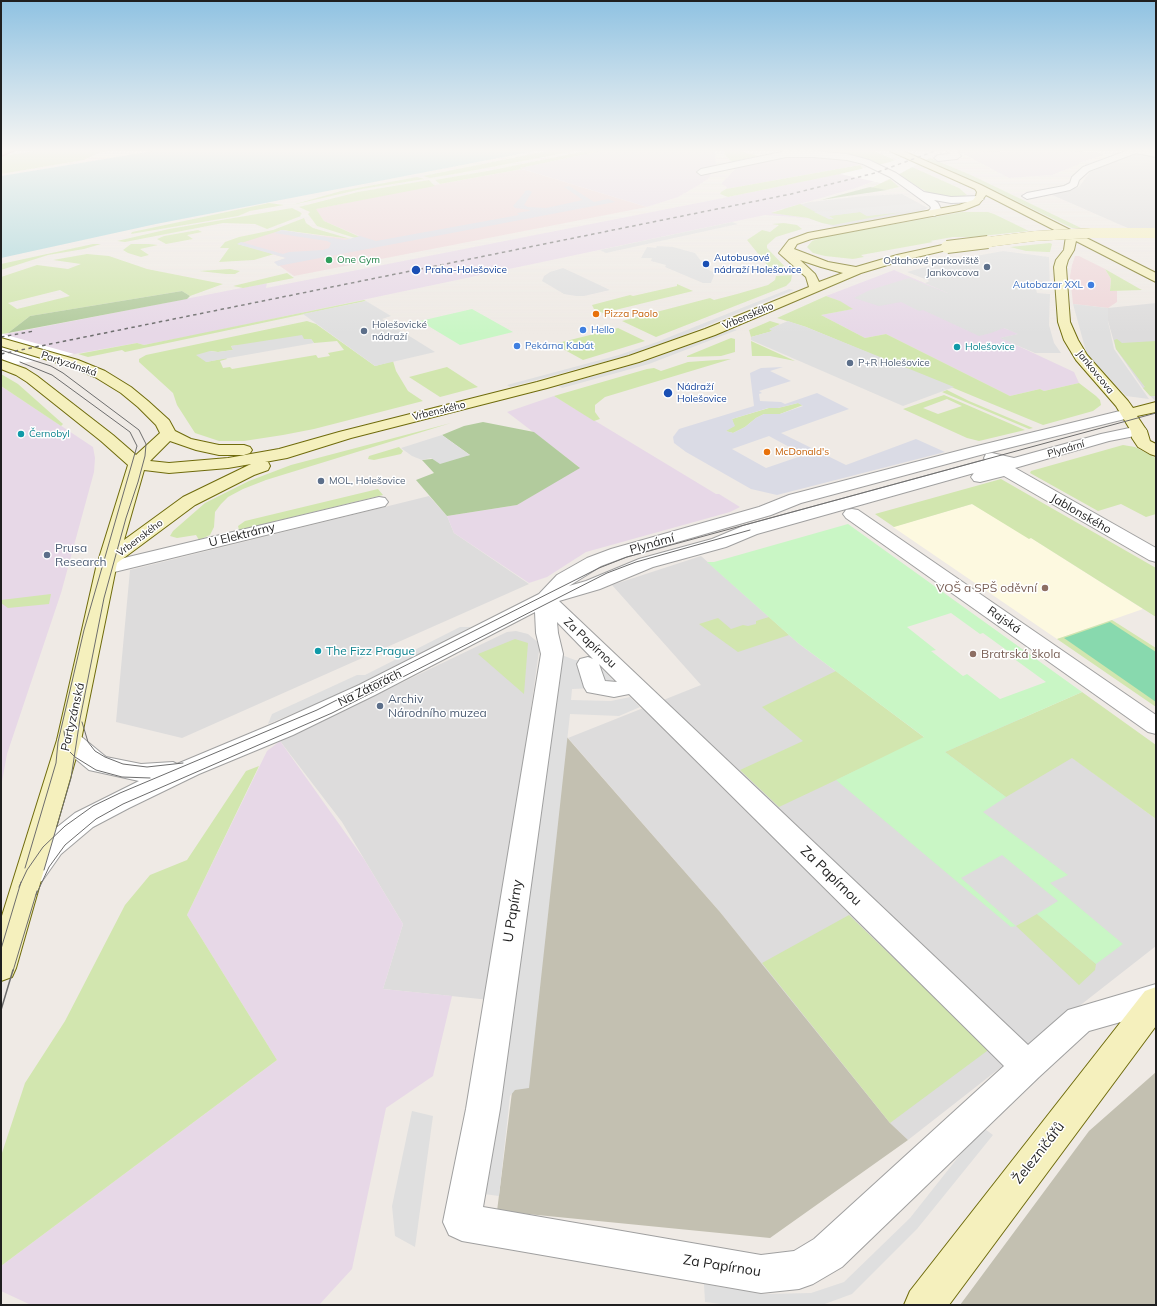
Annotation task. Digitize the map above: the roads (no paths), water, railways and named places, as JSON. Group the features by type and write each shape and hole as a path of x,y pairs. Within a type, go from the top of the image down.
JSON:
{"main road":[{"path":"815,288 812,276 785,253 790,245 796,240 808,236 942,212"},
{"path":"932,214 958,212"},
{"path":"1027,212 1156,278"},
{"path":"1008,214 1060,228"},
{"path":"1079,222 1119,242"},
{"name":"Vrbenského","path":"137,464 169,468 228,464 281,454 345,435 527,389 634,359 710,332 857,271 901,257 947,247 1034,236 1156,232"},
{"name":"Jankovcova","path":"1072,234 1069,250 1062,260 1060,267 1062,275 1064,322 1071,340 1081,357 1122,404 1139,431"},
{"path":"790,245 792,250 804,258 842,269 857,271"},
{"name":"Partyzánská","path":"1,342 73,364 100,374 126,390 143,404 163,423 168,434 137,464 107,564 69,740 1,968"},
{"path":"1,364 21,372 32,379 107,438 118,450 137,464"},
{"name":"Plynární","path":"1128,414 1156,407"},
{"name":"Plynární","path":"1139,431 1156,429"},
{"path":"1139,431 1156,438"},
{"path":"1139,431 1140,438 1144,444 1156,451"},
{"name":"Vrbenského","path":"168,434 185,442 202,447 219,450 246,450"},
{"name":"Vrbenského","path":"137,464 345,435"},
{"name":"Vrbenského","path":"107,564 189,501 248,471 345,435"},
{"name":"Železničářů","path":"924,1305 1156,1000"}],"street":[{"name":"Plynární","path":"545,599 564,579 594,562 618,553 765,511 795,499 979,450 1128,414"},
{"name":"Plynární","path":"545,599 593,585 646,563 719,543 750,530 1014,464 1107,437 1139,431"},
{"name":"Plynární","path":"979,450 1002,466"},
{"name":"Plynární","path":"852,514 1002,466"},
{"name":"Jablonského","path":"1002,466 1156,556"},
{"name":"U Elektrárny","path":"107,564 379,502"},
{"name":"Rajská","path":"852,514 1156,726"},
{"name":"Za Papírnou","path":"545,599 589,653 635,686 1027,1066"},
{"name":"Na Zátorách","path":"28,878 51,847 84,820 120,801 190,768 284,729 367,690 545,599"},
{"name":"U Papírny","path":"462,1222 483,1109 552,654 545,599"},
{"name":"Na Zátorách","path":"69,740 98,764 141,773 170,772 190,768"},
{"name":"Za Papírnou","path":"462,1222 761,1274 799,1270 828,1253 1027,1066 1079,1020 1156,1000"}],"water":[{"path":"1,212 219,212 156,224 1,258"}],"tram line":[{"path":"1,350 51,366 63,373 139,430 146,444 145,456 138,482 126,518 104,598 80,719 74,756"},
{"path":"20,362 52,375 130,432 137,446 84,630 58,742 56,763 25,868"},
{"path":"54,837 65,826 93,806 120,793 317,710 599,568 627,557 1156,413"},
{"path":"36,895 49,867 65,845 96,819 123,804 332,713 607,573 636,562 750,530"},
{"path":"82,722 88,742 95,751 105,757 123,764 147,767 183,763"},
{"path":"64,731 66,748 74,756"},
{"path":"54,837 71,778 74,756"},
{"path":"74,756 96,770 122,777 150,778"},
{"path":"20,884 27,870 43,847 54,837"},
{"path":"44,870 54,837"},
{"path":"1,949 20,884"},
{"path":"13,971 37,891"},
{"path":"1,1010 13,970"}],"railway":[{"path":"1,354 702,212"},
{"path":"1,337 34,331"}],"place":[{"name":"One Gym","path":"329,260"},
{"name":"Autobusové nádraží Holešovice","path":"706,264"},
{"name":"Odtahové parkoviště Jankovcova","path":"987,267"},
{"name":"Praha-Holešovice","path":"416,270"},
{"name":"Autobazar XXL","path":"1091,285"},
{"name":"Pizza Paolo","path":"596,314"},
{"name":"Hello","path":"583,330"},
{"name":"Holešovické nádraží","path":"364,331"},
{"name":"Pekárna Kabát","path":"517,346"},
{"name":"Holešovice","path":"957,347"},
{"name":"P+R Holešovice","path":"850,363"},
{"name":"Nádraží Holešovice","path":"668,393"},
{"name":"Černobyl","path":"21,434"},
{"name":"McDonald's","path":"767,452"},
{"name":"MOL, Holešovice","path":"321,481"},
{"name":"Prusa Research","path":"47,555"},
{"name":"VOŠ a SPŠ oděvní","path":"1045,588"},
{"name":"The Fizz Prague","path":"318,651"},
{"name":"Bratrská škola","path":"973,654"},
{"name":"Archiv Národního muzea","path":"380,706"}]}
